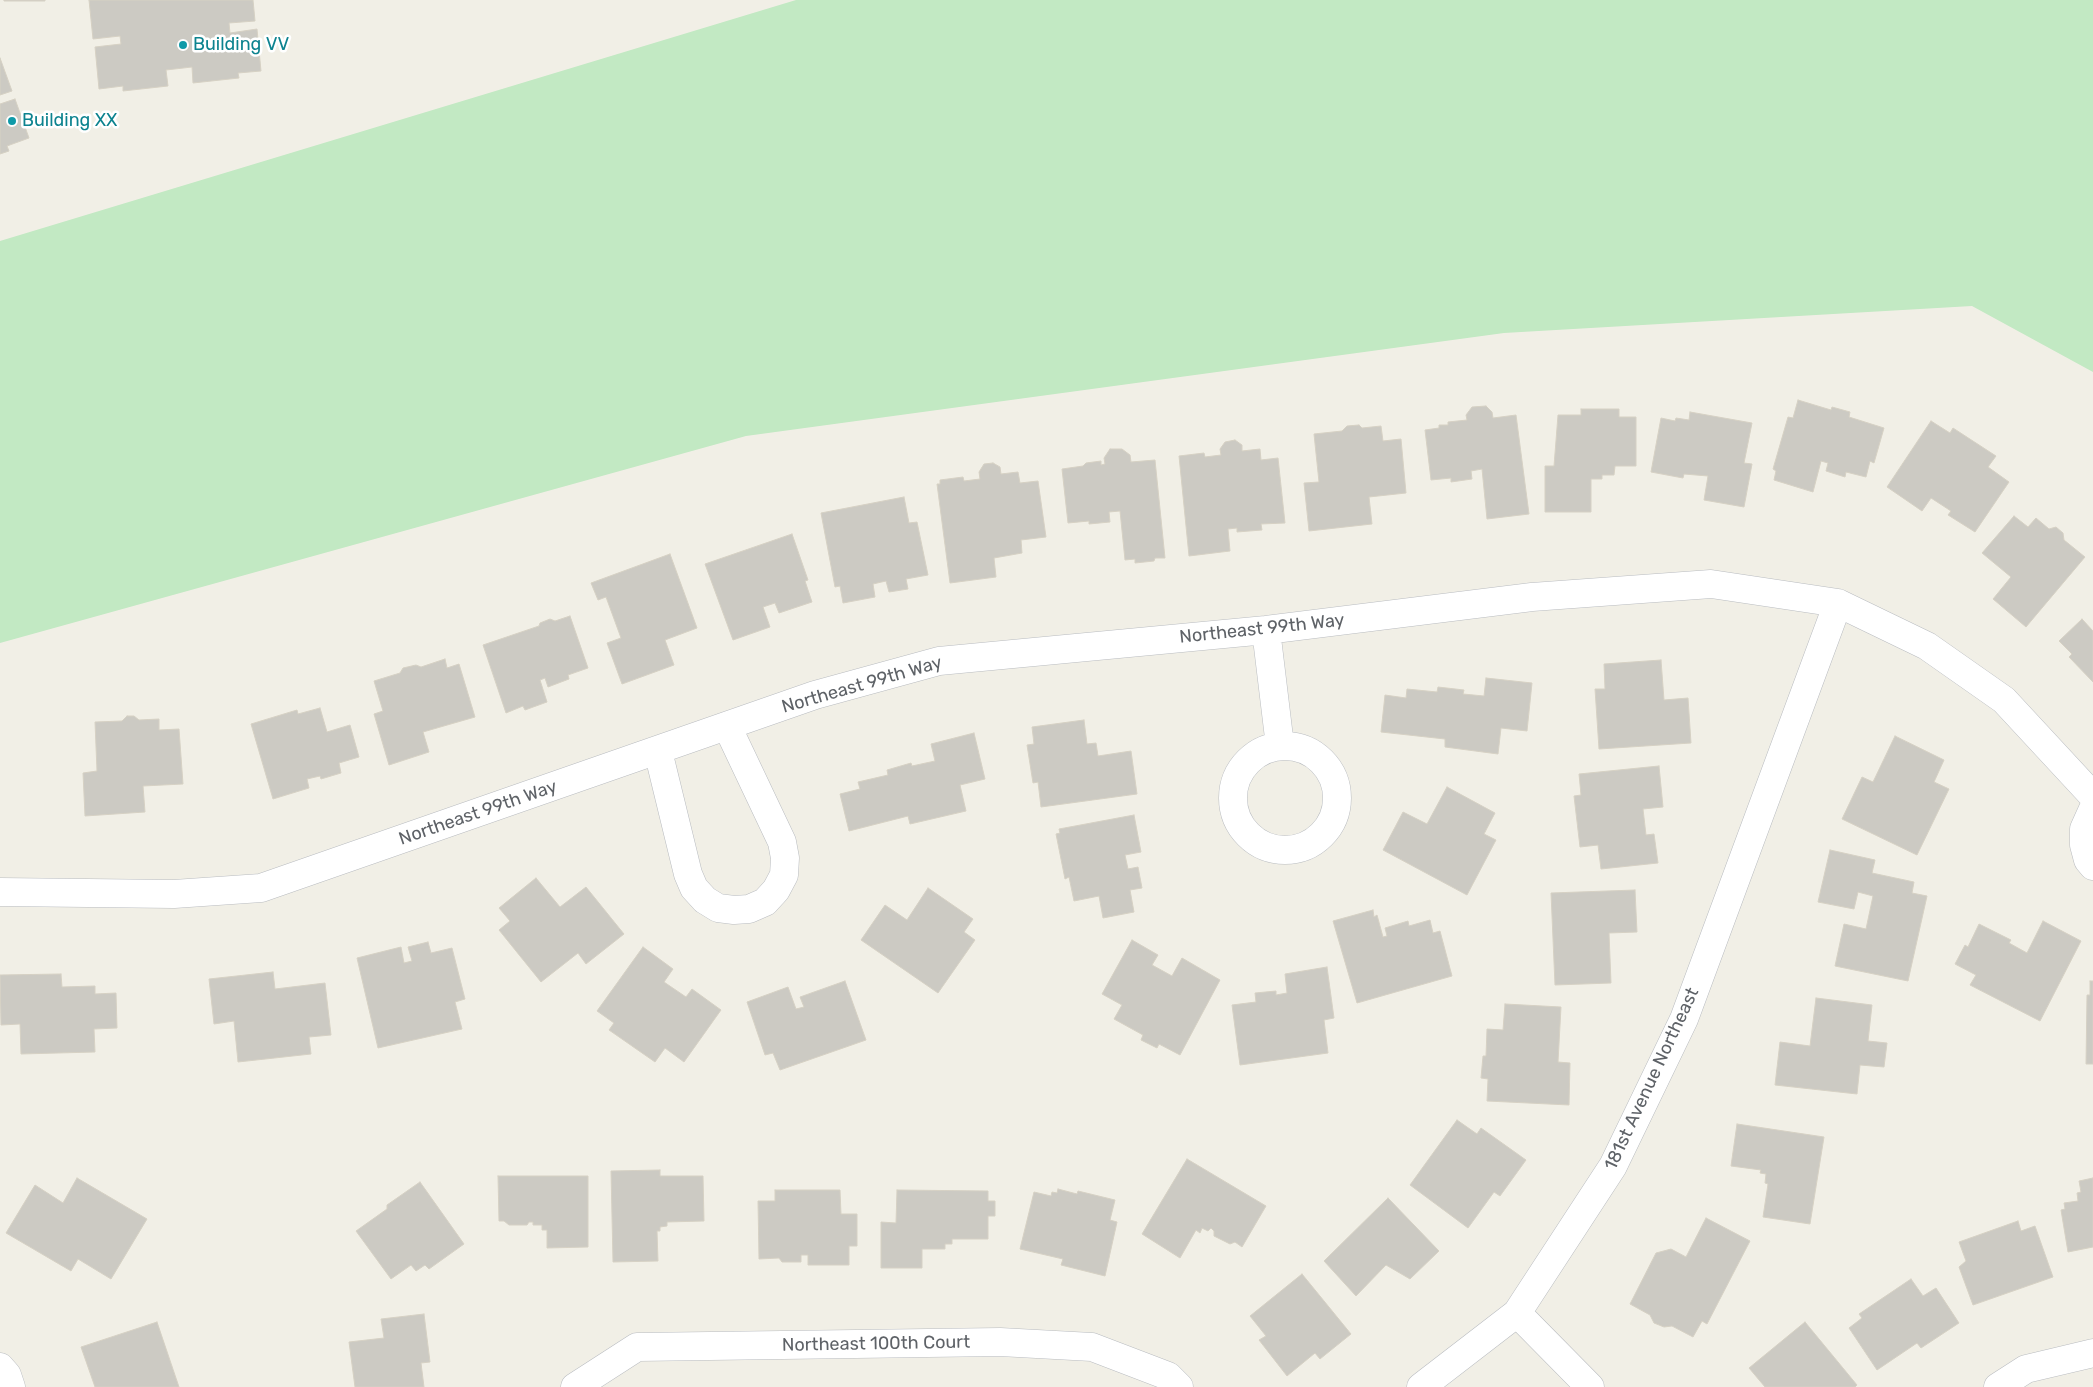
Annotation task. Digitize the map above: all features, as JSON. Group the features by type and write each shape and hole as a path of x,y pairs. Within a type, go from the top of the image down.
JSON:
{"street":[{"name":"Northeast 99th Way","path":"0,892 174,894 261,888 815,695 939,661 1266,630 1532,597 1711,584 1838,604 1927,646 2004,700 2093,796"},
{"name":"181st Avenue Northeast","path":"1421,1387 1517,1313 1613,1166 1684,1020 1838,604"},
{"path":"1266,630 1280,746"},
{"path":"658,750 688,874 694,888 705,900 718,908 749,909 765,902 776,890 784,875 785,858 782,842 727,726"},
{"path":"2093,809 2084,829 2084,845 2088,860 2093,866"},
{"path":"1517,1313 1590,1387"},
{"name":"Northeast 100th Court","path":"575,1387 637,1347 1000,1342 1092,1347 1168,1376 1179,1387"},
{"path":"1998,1387 2026,1369 2093,1353"},
{"path":"0,1366 7,1375 11,1387"}],"green space":[{"path":"796,0 2093,0 2093,372 1972,306 1504,333 746,436 0,643 0,241"}],"building":[{"path":"45,0 45,1 4,1"},
{"name":"Building VV","path":"89,0 253,0 255,21 229,23 230,33 257,29 261,71 238,73 239,78 193,83 192,67 166,70 168,86 123,91 123,86 99,89 95,47 121,44 120,36 93,39"},
{"name":"Building XX","path":"0,58 12,91 0,95"},
{"name":"Building XX","path":"15,99 29,138 7,146 9,151 0,154 0,104"},
{"path":"1798,400 1831,410 1832,407 1850,412 1849,417 1884,428 1874,463 1870,461 1866,477 1846,472 1845,477 1826,471 1828,463 1821,461 1813,492 1774,480 1776,471 1773,469 1788,417 1793,418"},
{"path":"1486,406 1492,412 1493,418 1516,415 1529,514 1487,519 1482,469 1471,471 1472,479 1451,482 1451,478 1431,480 1425,430 1439,428 1439,425 1448,425 1448,422 1467,420 1466,415 1472,407"},
{"path":"1581,409 1619,409 1619,417 1636,417 1636,466 1615,466 1614,475 1602,475 1602,479 1591,479 1591,512 1545,512 1545,466 1554,466 1558,415 1581,415"},
{"path":"1690,412 1752,423 1744,463 1752,464 1744,507 1704,500 1708,476 1684,474 1683,478 1651,472 1661,418 1675,421 1676,418 1689,420"},
{"path":"1931,421 1950,433 1953,428 1996,456 1988,467 2009,482 1975,532 1948,515 1951,511 1931,498 1922,511 1887,487"},
{"path":"1359,425 1362,428 1381,426 1383,441 1401,439 1406,493 1369,497 1372,524 1309,531 1304,483 1319,482 1314,434 1342,431 1347,426"},
{"path":"1235,440 1242,445 1242,451 1260,449 1261,460 1278,458 1285,523 1261,524 1262,530 1237,532 1237,528 1228,529 1230,551 1189,556 1179,456 1204,453 1205,457 1221,455 1220,449 1225,442"},
{"path":"1110,449 1122,449 1130,455 1131,462 1155,460 1165,558 1155,558 1154,561 1135,563 1135,559 1125,560 1120,511 1109,512 1110,522 1068,523 1062,469 1101,461 1101,465 1105,464 1104,458"},
{"path":"993,463 1000,467 1001,474 1018,472 1020,483 1038,481 1046,537 1021,540 1022,553 994,558 996,577 950,583 937,484 940,484 940,480 963,477 964,481 980,479 979,472 984,464"},
{"path":"904,497 909,523 917,522 928,575 906,579 908,589 889,592 886,581 873,584 875,597 843,603 840,586 835,587 821,513"},
{"path":"2014,516 2028,527 2036,518 2049,529 2056,527 2063,533 2064,540 2085,557 2026,627 1993,599 2011,577 1982,553"},
{"path":"792,534 808,580 805,581 812,602 779,613 775,603 763,607 770,627 733,640 705,564"},
{"path":"670,554 697,628 665,640 674,665 622,684 607,643 621,638 606,597 598,600 591,583"},
{"path":"570,616 588,668 568,675 569,679 548,687 545,678 540,680 547,702 525,710 523,706 506,713 483,645 539,626 540,623 550,619 555,621"},
{"path":"2082,619 2093,631 2093,682 2069,657 2072,654 2059,641"},
{"path":"445,659 447,668 459,664 475,717 423,732 429,752 389,765 374,714 383,711 374,681 400,673 403,668 416,665 421,667"},
{"path":"1661,660 1664,700 1688,698 1691,743 1599,749 1595,689 1605,689 1604,664"},
{"path":"1486,678 1532,683 1527,731 1501,728 1498,754 1445,747 1445,739 1381,732 1385,695 1406,698 1407,689 1437,692 1438,687 1464,690 1463,694 1484,696"},
{"path":"320,708 327,732 350,725 359,757 339,763 341,773 321,779 320,776 307,779 309,788 273,799 251,724 297,710 298,714"},
{"path":"127,716 134,716 139,720 159,719 159,730 179,729 183,784 143,786 145,812 85,816 83,773 97,771 95,722 122,721"},
{"path":"1084,720 1087,744 1096,743 1098,756 1131,751 1137,794 1041,807 1038,782 1033,783 1027,745 1034,744 1032,727"},
{"path":"974,733 985,779 960,785 966,811 910,824 908,816 849,831 840,794 860,789 858,782 888,775 887,770 911,763 912,766 935,761 931,744"},
{"path":"1895,736 1944,760 1934,782 1949,789 1917,855 1842,819 1862,777 1873,782"},
{"path":"1659,766 1663,807 1643,809 1646,835 1654,834 1658,863 1601,869 1598,845 1580,847 1574,796 1581,795 1579,774"},
{"path":"1447,787 1495,813 1484,834 1496,840 1467,895 1383,850 1403,812 1427,824"},
{"path":"1134,815 1141,852 1125,855 1128,869 1138,867 1142,888 1130,890 1134,912 1103,918 1099,896 1074,901 1069,877 1065,879 1056,834 1060,833 1059,829"},
{"path":"1830,850 1875,860 1872,873 1914,882 1912,893 1927,896 1908,981 1835,966 1844,924 1866,929 1873,896 1858,892 1854,909 1818,902"},
{"path":"536,878 560,907 586,887 624,934 586,964 578,953 541,982 499,930 510,921 499,908"},
{"path":"928,888 973,919 964,932 975,940 938,993 861,940 885,905 907,920"},
{"path":"1635,890 1637,932 1609,933 1611,983 1555,985 1551,893"},
{"path":"1373,910 1374,917 1377,915 1383,937 1387,936 1385,928 1408,921 1409,926 1430,920 1433,933 1440,931 1452,976 1357,1003 1333,921"},
{"path":"2043,921 2081,941 2040,1021 1970,985 1976,975 1955,964 1965,945 1968,947 1979,924 2011,940 2009,943 2027,953"},
{"path":"1132,940 1158,955 1152,965 1172,976 1182,958 1220,980 1180,1055 1159,1044 1157,1048 1141,1040 1143,1035 1114,1019 1122,1005 1102,994"},
{"path":"428,942 431,953 452,948 465,999 455,1002 462,1029 378,1048 357,958 401,947 404,963 412,961 408,947"},
{"path":"643,947 673,969 664,982 686,997 692,989 721,1010 684,1062 665,1048 655,1062 609,1030 614,1023 597,1011"},
{"path":"1327,967 1334,1018 1324,1020 1328,1053 1240,1065 1232,1005 1256,1002 1255,993 1276,991 1276,995 1287,993 1285,974"},
{"path":"273,972 275,989 325,983 331,1035 309,1037 311,1054 238,1062 234,1021 214,1024 209,979"},
{"path":"61,974 62,987 95,986 95,994 116,993 117,1028 94,1029 95,1052 21,1054 20,1024 1,1025 0,975"},
{"path":"845,981 866,1040 780,1070 773,1053 765,1055 747,1002 788,987 796,1009 804,1007 800,997"},
{"path":"2090,981 2093,981 2093,1064 2086,1064 2087,995 2090,995"},
{"path":"1816,998 1872,1005 1868,1041 1887,1043 1884,1067 1860,1065 1857,1094 1775,1085 1780,1042 1810,1046"},
{"path":"1505,1004 1561,1007 1558,1062 1570,1063 1569,1105 1487,1101 1488,1079 1481,1078 1483,1056 1486,1056 1487,1029 1503,1030"},
{"path":"1457,1120 1477,1134 1481,1128 1526,1160 1500,1196 1494,1192 1468,1228 1410,1185"},
{"path":"1737,1124 1824,1137 1810,1224 1763,1217 1768,1184 1765,1183 1766,1174 1760,1173 1761,1170 1731,1166"},
{"path":"1187,1159 1266,1206 1242,1247 1235,1242 1230,1244 1214,1236 1214,1231 1211,1228 1208,1231 1202,1228 1200,1233 1196,1230 1180,1258 1142,1234"},
{"path":"660,1170 660,1176 703,1176 704,1221 667,1222 667,1226 660,1227 660,1231 657,1231 658,1261 613,1262 611,1171"},
{"path":"498,1176 588,1176 588,1247 547,1248 547,1230 542,1230 542,1225 533,1225 533,1222 529,1222 527,1225 509,1225 504,1221 499,1221"},
{"path":"77,1178 147,1219 111,1279 78,1259 71,1271 6,1233 35,1185 63,1203"},
{"path":"2093,1178 2093,1247 2068,1252 2061,1210 2065,1209 2064,1203 2078,1201 2077,1193 2081,1192 2079,1181"},
{"path":"420,1182 464,1244 429,1269 425,1265 416,1271 411,1265 391,1279 356,1231 387,1209 387,1205"},
{"path":"1058,1189 1077,1194 1078,1191 1115,1200 1110,1220 1117,1222 1105,1276 1061,1265 1063,1259 1020,1249 1034,1192 1051,1196 1052,1192 1057,1193"},
{"path":"775,1190 840,1190 841,1214 857,1214 857,1246 849,1246 849,1265 808,1265 808,1255 801,1255 801,1262 782,1262 779,1258 759,1259 758,1201 775,1201"},
{"path":"897,1190 988,1191 988,1201 995,1201 995,1216 988,1216 988,1239 952,1239 952,1244 945,1244 945,1249 922,1249 922,1268 881,1268 881,1222 896,1223"},
{"path":"1388,1198 1439,1251 1410,1279 1386,1265 1356,1296 1324,1261"},
{"path":"1706,1218 1750,1241 1707,1324 1702,1321 1693,1337 1672,1326 1664,1327 1654,1323 1650,1315 1630,1304 1656,1253 1671,1249 1686,1257"},
{"path":"2018,1221 2021,1231 2035,1226 2053,1277 1973,1305 1959,1267 1966,1261 1959,1242"},
{"path":"1302,1274 1351,1334 1320,1359 1315,1353 1287,1376 1259,1340 1266,1336 1250,1316"},
{"path":"1911,1279 1923,1296 1936,1288 1959,1323 1921,1348 1917,1343 1877,1370 1849,1328 1862,1318 1859,1314"},
{"path":"424,1314 430,1362 421,1363 424,1387 355,1387 349,1342 384,1338 381,1319"},
{"path":"157,1322 179,1387 95,1387 81,1347"},
{"path":"1805,1322 1857,1385 1855,1387 1765,1387 1749,1368"}],"place":[{"name":"Building VV","path":"183,45"},
{"name":"Building XX","path":"12,121"}]}
